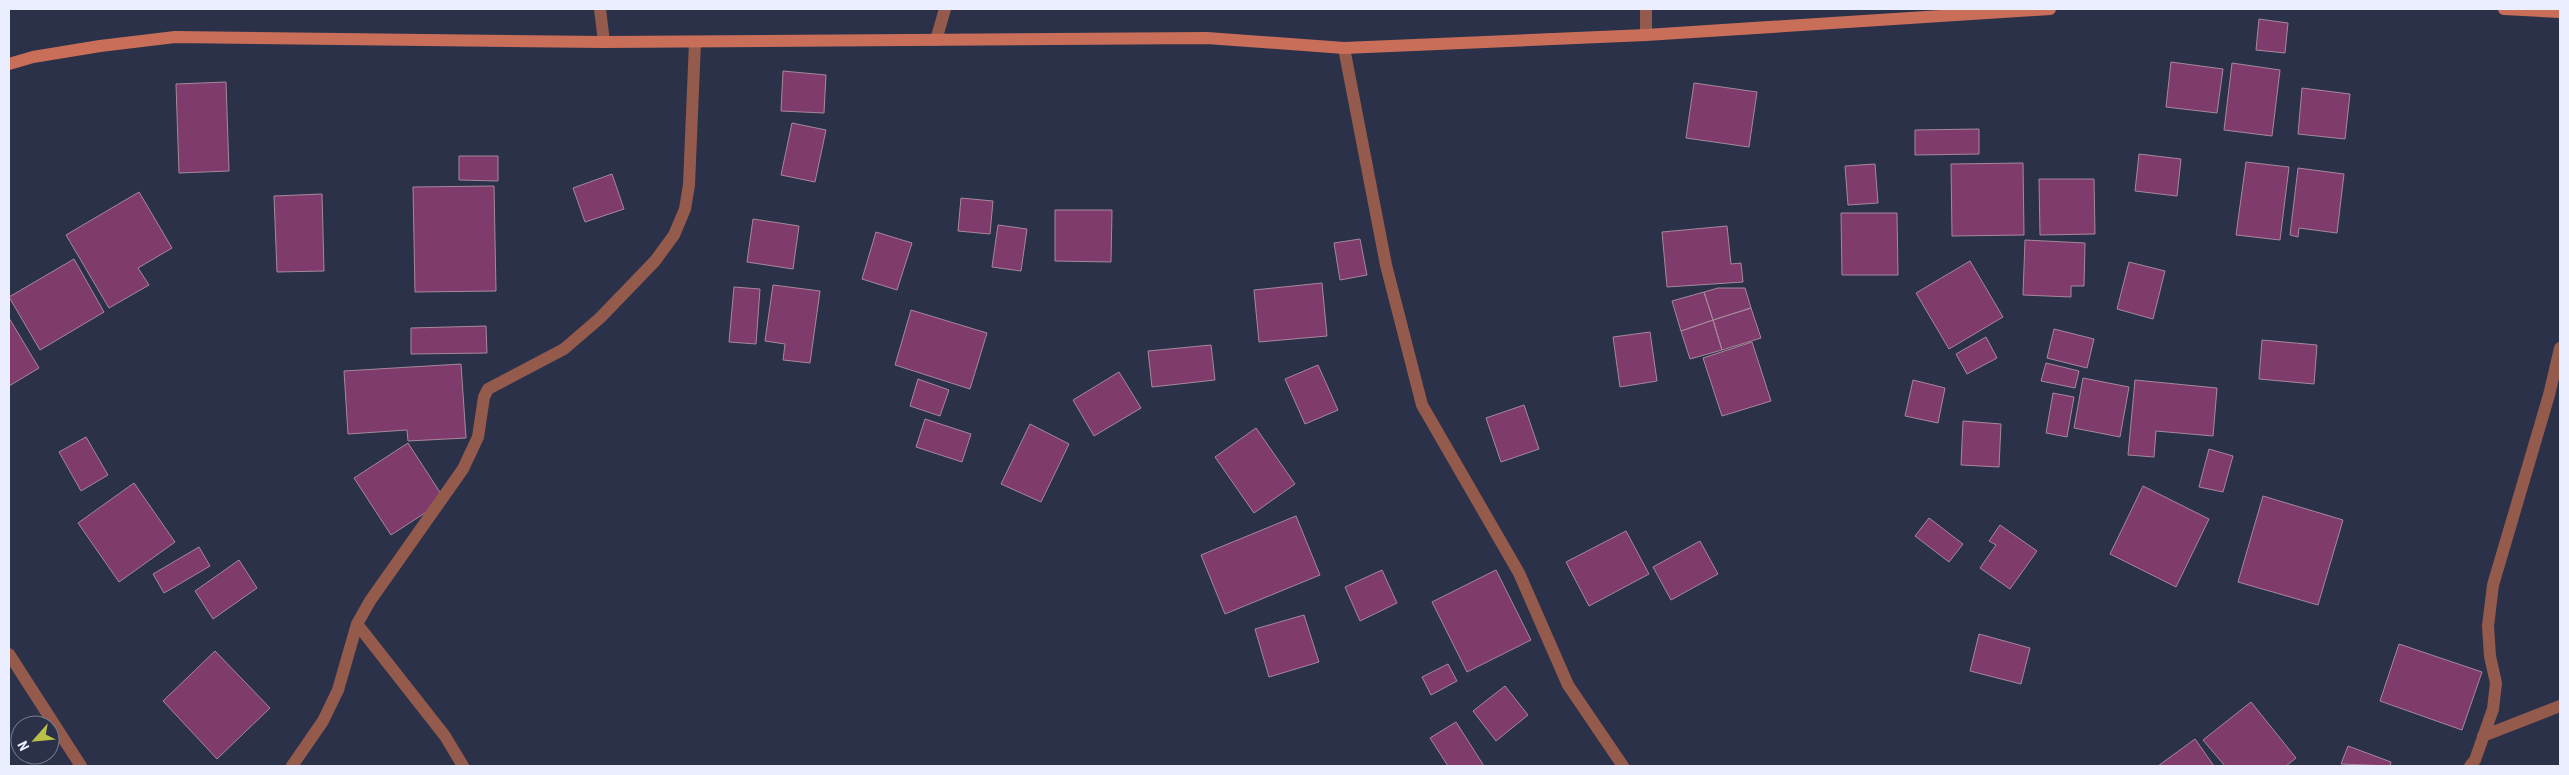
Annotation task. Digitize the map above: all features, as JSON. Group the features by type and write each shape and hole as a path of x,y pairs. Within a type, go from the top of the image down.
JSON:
{"street":[{"path":"600,9 604,42"},
{"path":"936,40 944,9"},
{"path":"1646,9 1646,35"},
{"path":"9,64 33,57 175,37 604,42 1207,38 1344,48 1646,35 2050,9"},
{"path":"2504,9 2560,12"},
{"path":"292,766 323,722 338,690 357,624 370,601 463,469 478,437 484,397 488,389 564,349 607,310 654,261 674,235 685,209 689,185 695,42"},
{"path":"1344,48 1386,265 1422,404 1519,573 1568,685 1623,766"},
{"path":"2470,766 2476,760 2493,709 2496,683 2490,656 2488,626 2492,585 2549,395 2560,348"},
{"path":"357,624 445,736 463,766"},
{"path":"9,654 82,766"},
{"path":"2484,736 2560,706"}],"building":[{"path":"2259,19 2288,23 2285,53 2256,50"},
{"path":"2171,62 2223,69 2217,113 2166,107"},
{"path":"2232,63 2280,70 2272,136 2224,130"},
{"path":"783,71 826,75 824,113 781,111"},
{"path":"226,82 229,171 179,173 176,84"},
{"path":"1694,83 1757,92 1749,147 1686,138"},
{"path":"2302,88 2350,94 2345,139 2298,134"},
{"path":"792,123 826,130 815,182 781,175"},
{"path":"1979,129 1979,154 1915,155 1915,130"},
{"path":"2139,154 2181,159 2177,196 2135,191"},
{"path":"459,156 498,156 498,181 459,180"},
{"path":"2246,162 2289,167 2280,240 2236,235"},
{"path":"2023,163 2024,235 1952,236 1951,164"},
{"path":"1875,164 1878,203 1848,205 1845,166"},
{"path":"2298,168 2344,174 2337,233 2299,228 2298,237 2290,235"},
{"path":"612,174 624,209 585,222 573,188"},
{"path":"2039,179 2094,179 2095,234 2040,235"},
{"path":"494,186 496,291 415,292 413,187"},
{"path":"139,192 172,248 138,268 149,285 109,308 66,235"},
{"path":"322,194 324,271 277,272 274,196"},
{"path":"961,198 993,201 990,234 958,231"},
{"path":"1055,210 1112,210 1111,262 1055,261"},
{"path":"1841,213 1897,213 1898,275 1842,275"},
{"path":"753,219 799,226 793,269 747,262"},
{"path":"998,225 1027,229 1021,271 992,267"},
{"path":"1727,226 1731,264 1741,263 1743,282 1667,287 1662,232"},
{"path":"876,232 912,243 897,290 862,279"},
{"path":"1360,239 1367,275 1340,280 1334,243"},
{"path":"2025,240 2085,243 2084,286 2071,286 2071,297 2023,295"},
{"path":"74,259 104,312 40,350 9,297"},
{"path":"1970,261 2003,317 1949,349 1916,293"},
{"path":"2129,262 2165,271 2153,319 2117,309"},
{"path":"1322,283 1327,336 1259,342 1254,290"},
{"path":"773,285 820,291 810,363 783,360 785,344 765,341"},
{"path":"734,287 760,289 756,344 729,342"},
{"path":"1718,288 1745,288 1751,308 1713,320 1704,292"},
{"path":"1704,292 1713,320 1681,331 1672,301"},
{"path":"1751,308 1761,338 1722,350 1713,320"},
{"path":"911,310 987,333 970,389 895,365"},
{"path":"9,318 39,368 9,386"},
{"path":"1713,320 1722,350 1690,359 1681,331"},
{"path":"486,326 487,353 411,354 411,328"},
{"path":"2054,329 2094,339 2087,368 2047,358"},
{"path":"1650,332 1657,381 1620,387 1613,337"},
{"path":"1986,337 1997,358 1967,374 1956,354"},
{"path":"2262,340 2317,345 2314,384 2259,379"},
{"path":"1752,342 1771,401 1722,416 1703,358"},
{"path":"1211,345 1215,380 1152,387 1148,351"},
{"path":"2046,363 2079,371 2075,388 2041,381"},
{"path":"461,364 466,438 408,441 407,430 348,434 344,371"},
{"path":"1318,365 1338,410 1305,424 1285,379"},
{"path":"1119,372 1141,408 1094,436 1073,400"},
{"path":"2083,378 2129,387 2120,437 2074,428"},
{"path":"918,379 949,390 940,416 910,406"},
{"path":"1913,380 1945,388 1938,423 1905,416"},
{"path":"2135,380 2217,388 2213,436 2156,431 2154,457 2128,455"},
{"path":"2053,393 2074,397 2067,437 2046,433"},
{"path":"1524,405 1539,449 1501,462 1486,418"},
{"path":"925,419 971,434 962,462 916,447"},
{"path":"1963,421 2001,424 1999,467 1961,465"},
{"path":"1030,424 1069,444 1041,502 1001,484"},
{"path":"1256,428 1295,484 1254,513 1215,457"},
{"path":"86,437 108,475 81,491 59,452"},
{"path":"408,443 445,500 391,535 354,478"},
{"path":"2209,449 2233,456 2223,492 2199,487"},
{"path":"134,483 175,542 119,582 78,523"},
{"path":"2143,486 2209,519 2176,587 2110,554"},
{"path":"2263,496 2343,520 2318,605 2238,582"},
{"path":"1296,516 1320,575 1225,614 1201,555"},
{"path":"1929,518 1963,544 1949,562 1915,536"},
{"path":"2000,525 2037,551 2010,589 1980,568 1996,545 1989,541"},
{"path":"1626,531 1649,574 1589,606 1566,562"},
{"path":"1700,541 1718,574 1671,600 1653,567"},
{"path":"199,547 210,566 164,593 153,574"},
{"path":"239,560 257,588 213,619 195,591"},
{"path":"1382,570 1397,603 1360,621 1345,587"},
{"path":"1496,570 1531,640 1467,672 1432,602"},
{"path":"1304,615 1319,662 1269,677 1255,629"},
{"path":"1979,634 2030,648 2021,684 1970,671"},
{"path":"2399,644 2482,672 2462,730 2380,701"},
{"path":"215,651 270,708 217,759 163,701"},
{"path":"1448,664 1457,681 1431,695 1422,677"},
{"path":"1505,686 1528,715 1496,741 1473,711"},
{"path":"2251,702 2296,758 2286,766 2225,766 2203,740"},
{"path":"1456,722 1484,766 1448,766 1430,738"},
{"path":"2195,739 2214,766 2158,766"},
{"path":"2348,746 2391,762 2390,766 2341,764"}]}
